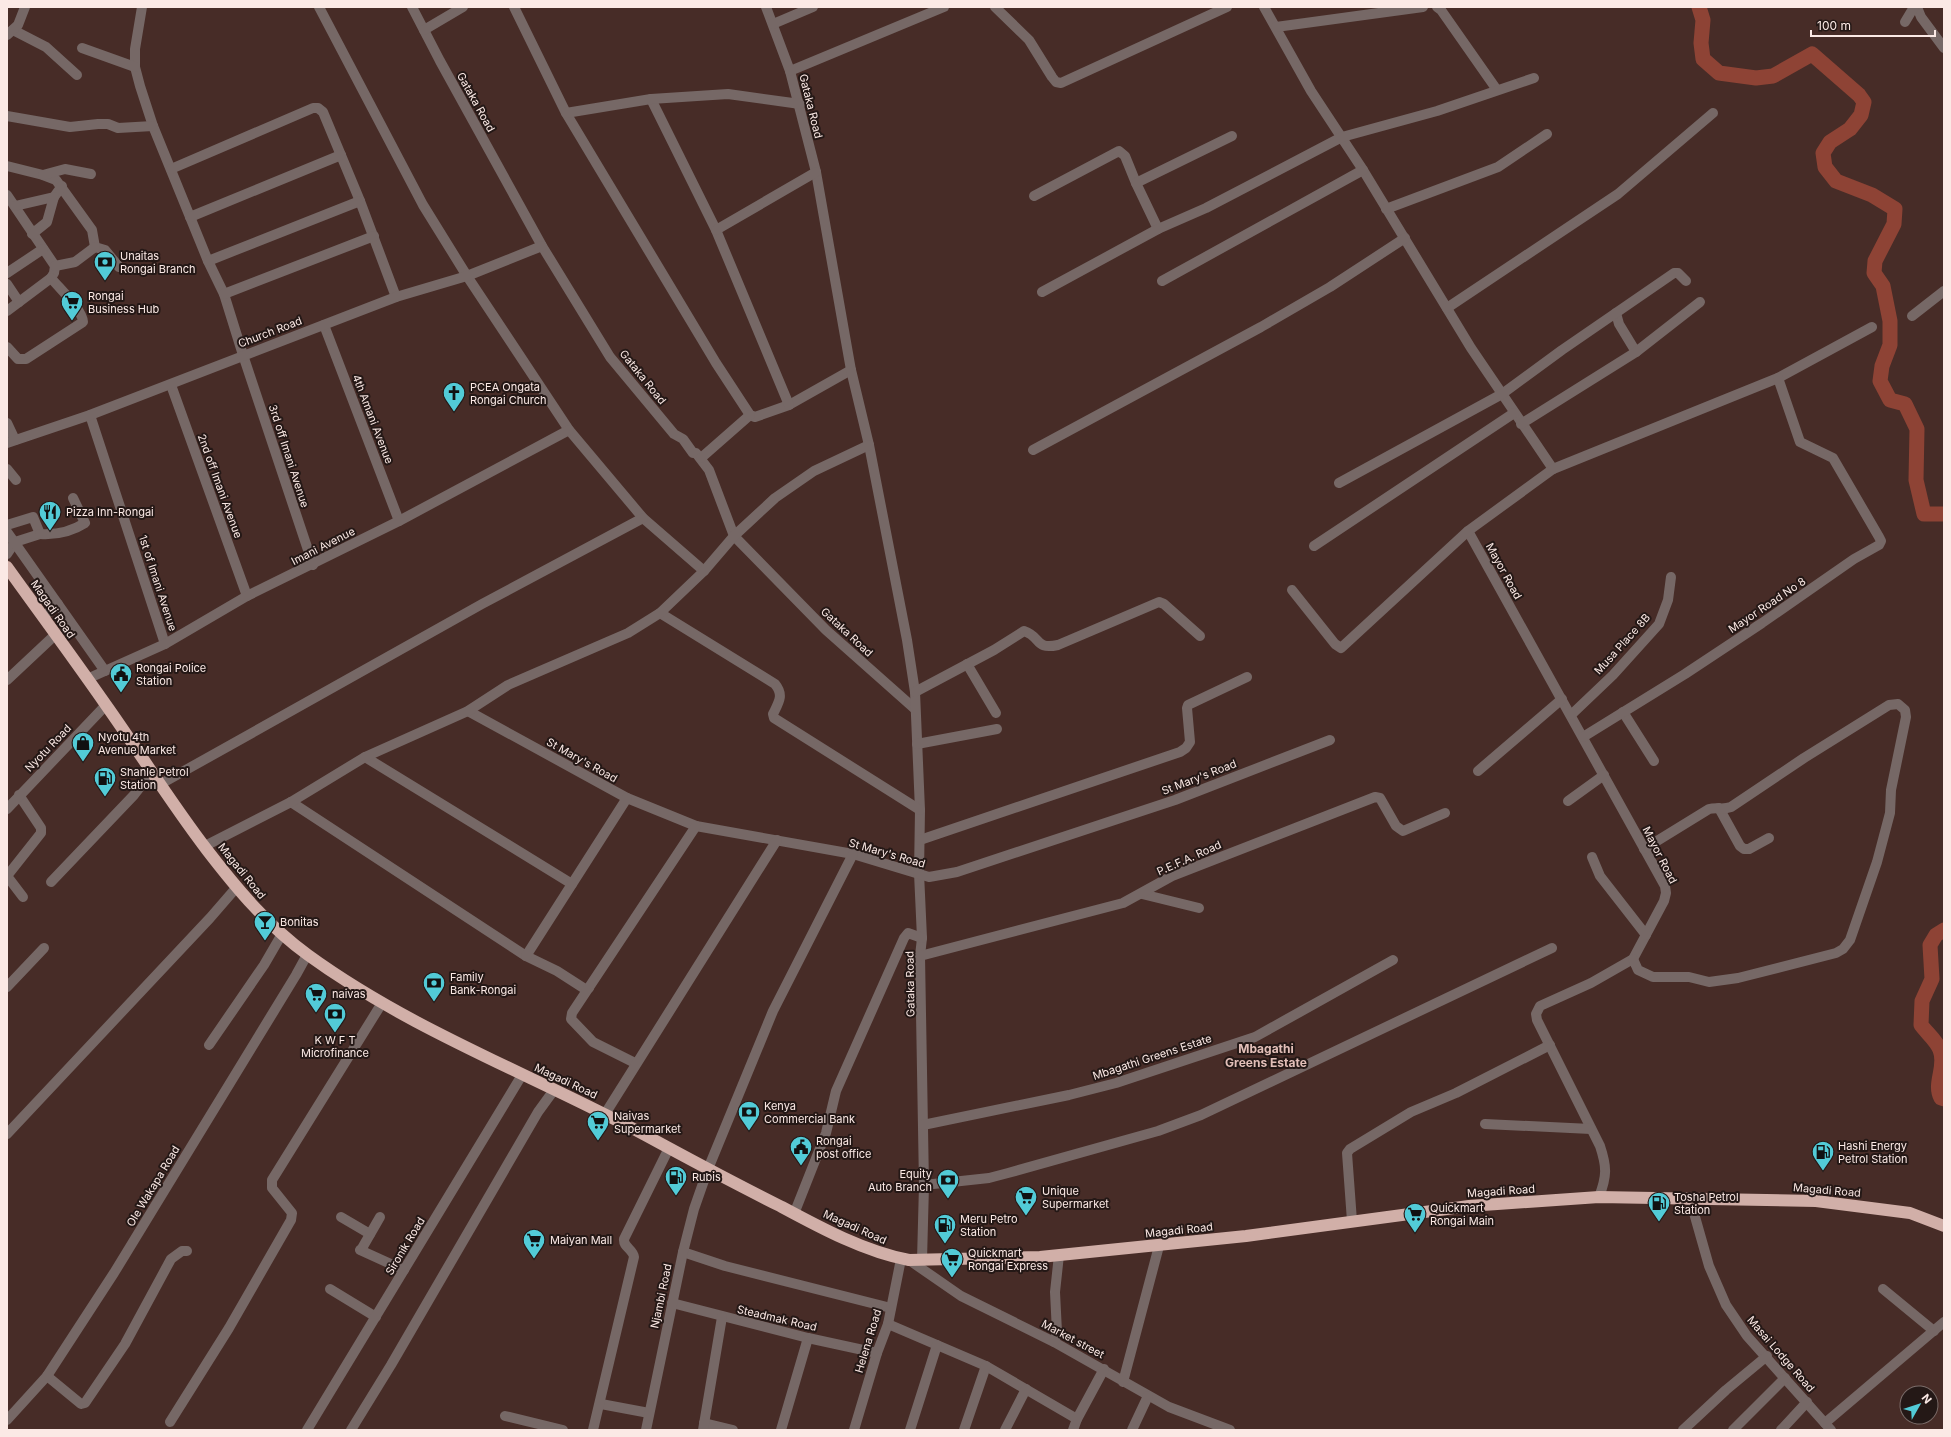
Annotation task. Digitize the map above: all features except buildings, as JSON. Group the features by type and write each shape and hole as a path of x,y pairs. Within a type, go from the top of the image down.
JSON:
{"highway":[{"name":"Magadi Road","path":"7,567 106,705 159,785 236,888 259,913 307,954 382,1003 554,1090 605,1114 794,1214 889,1256 911,1259 1059,1255 1159,1246 1469,1206 1599,1197 1816,1200 1910,1213 1944,1226"}],"street":[{"path":"25,7 18,25 10,33 46,47 77,75"},
{"path":"82,48 135,67 142,7"},
{"path":"319,7 424,205 467,276 569,430 643,518 704,571"},
{"name":"Gataka Road","path":"412,7 542,246 610,357 674,434 683,439 692,453 696,453 709,470 734,536 826,630 915,709"},
{"path":"424,30 463,7"},
{"path":"514,7 566,113 716,363 750,415 755,417 789,405 851,370"},
{"name":"Gataka Road","path":"766,7 790,71 800,104 816,172 851,370 869,445 907,640 915,692 920,810 919,873 922,938 920,956 924,1185 911,1259"},
{"path":"773,24 813,7"},
{"path":"790,71 944,7"},
{"path":"995,7 1029,40 1056,82 1061,83 1227,7"},
{"path":"1264,7 1310,91 1342,137 1386,209 1406,238 1446,308 1521,424 1553,469"},
{"path":"1276,28 1423,7"},
{"path":"1437,7 1441,10 1497,90"},
{"path":"1904,22 1915,7 1944,48"},
{"name":"3rd off Imani Avenue","path":"135,67 153,126 208,260 224,294 313,565"},
{"path":"1042,292 1158,229 1206,208 1342,137 1437,111 1534,78"},
{"path":"566,113 651,99 728,94 800,104"},
{"path":"651,99 716,230 789,405"},
{"path":"171,170 313,108 318,108 323,112 360,201 396,297"},
{"path":"1446,308 1618,194 1713,113"},
{"path":"7,116 70,127 98,124 108,124 118,128 153,126"},
{"path":"1386,209 1498,167 1547,134"},
{"path":"1136,183 1232,136"},
{"path":"1034,196 1118,151 1125,156 1158,229"},
{"path":"190,217 341,155"},
{"path":"7,166 43,175 56,180 62,186 92,230 95,247"},
{"path":"43,175 65,169 91,174"},
{"path":"1162,281 1363,170"},
{"path":"716,230 816,172"},
{"path":"32,234 47,222 54,197 62,186"},
{"path":"7,195 32,234 56,266"},
{"path":"15,206 54,197"},
{"path":"208,260 360,201"},
{"path":"224,294 374,236"},
{"path":"1033,450 1261,327 1330,287 1406,238"},
{"name":"Church Road","path":"11,442 90,416 324,324 396,297 467,276 542,246"},
{"path":"56,266 75,262 95,247"},
{"path":"95,247 105,250 118,267"},
{"path":"7,273 43,249"},
{"path":"7,311 50,278 54,273 56,266"},
{"path":"1339,483 1502,394 1674,273 1679,273 1686,281"},
{"path":"7,347 18,360 26,359 83,322 83,318 77,307 50,278"},
{"path":"7,284 19,302"},
{"path":"1912,316 1944,291"},
{"path":"1521,424 1636,352 1700,302"},
{"path":"1616,313 1619,324 1636,352"},
{"name":"4th Amani Avenue","path":"324,324 398,521"},
{"path":"1292,590 1335,644 1341,648 1468,532 1553,469 1778,378 1872,327"},
{"name":"Mayor Road No 8","path":"1583,737 1762,623 1854,559 1879,545 1881,541 1879,537 1833,458 1800,442 1778,378"},
{"name":"2nd off Imani Avenue","path":"171,385 248,596"},
{"path":"1314,546 1514,412"},
{"path":"701,458 750,415"},
{"name":"1st of Imani Avenue","path":"90,416 165,644"},
{"path":"7,423 11,442"},
{"name":"Imani Avenue","path":"87,679 165,644 248,596 313,565 569,430"},
{"path":"205,846 291,802 365,757 468,711 508,685 628,633 660,613 704,571 734,536 775,498 814,471 869,445"},
{"path":"7,469 16,480"},
{"path":"7,554 15,542 40,534 54,535 77,528 85,523 73,498"},
{"path":"7,525 34,517 40,534"},
{"path":"159,785 482,604 643,518"},
{"path":"7,532 105,671"},
{"name":"Mayor Road","path":"1468,532 1665,886 1666,893 1664,901 1633,959"},
{"name":"Musa Place 8B","path":"1571,715 1613,675 1659,624 1668,600 1671,577"},
{"path":"915,692 968,664 1024,631 1030,633 1040,644 1047,647 1058,645 1159,602 1164,604 1200,636"},
{"path":"42,617 58,604"},
{"path":"660,613 775,684 780,690 781,700 773,714 774,718 920,810"},
{"path":"7,680 55,635"},
{"path":"968,664 996,713"},
{"path":"920,840 1180,752 1186,748 1190,742 1188,705 1247,677"},
{"path":"1478,771 1562,699"},
{"path":"1599,1197 1606,1180 1606,1164 1600,1146 1537,1020 1536,1014 1540,1006 1591,983 1633,959 1638,970 1653,978 1689,977 1709,982 1746,976 1836,953 1843,949 1850,940 1876,862 1890,813 1891,790 1906,717 1905,710 1898,704 1889,705 1804,758 1731,807 1724,810 1719,808 1708,809 1644,849"},
{"name":"Nyotu Road","path":"7,809 106,705"},
{"name":"St Mary's Road","path":"468,711 627,798 696,826 853,854 919,873 929,878 957,872 1175,800 1330,740"},
{"path":"1623,712 1654,761"},
{"path":"917,744 997,729"},
{"path":"365,757 572,884"},
{"path":"51,882 134,795 151,773"},
{"path":"1568,801 1604,775"},
{"path":"19,795 41,828 41,833 7,876 22,897"},
{"name":"P.E.F.A. Road","path":"920,956 1123,903 1142,894 1172,876 1375,797 1380,798 1396,826 1403,831 1445,813"},
{"path":"526,956 627,798"},
{"path":"291,802 526,956 557,971 585,989 589,988"},
{"path":"1719,808 1744,849 1749,849 1769,838"},
{"path":"635,1063 593,1042 571,1020 572,1013 696,826"},
{"path":"605,1114 635,1063 777,840"},
{"name":"Njambi Road","path":"646,1430 683,1252 694,1209 708,1169 773,1011 853,854"},
{"path":"1592,857 1600,876 1646,935"},
{"path":"7,1134 205,924 236,888"},
{"path":"1142,894 1199,908"},
{"path":"209,1045 264,965 282,934"},
{"path":"794,1214 826,1133 836,1091 904,938 908,934 922,938"},
{"path":"7,987 44,948"},
{"path":"924,1185 989,1178 1008,1174 1158,1131 1201,1115 1552,948"},
{"name":"Ole Wakapa Road","path":"7,1420 47,1376 114,1274 296,975 307,954"},
{"name":"Mbagathi Greens Estate","path":"923,1125 1069,1095 1116,1083 1255,1037 1393,960"},
{"path":"170,1422 229,1328 292,1220 292,1213 272,1188 272,1180 382,1003"},
{"path":"1352,1220 1347,1153 1350,1148 1411,1112 1456,1092 1550,1045"},
{"name":"Sironik Road","path":"308,1430 522,1074"},
{"path":"351,1430 391,1365 538,1112 554,1090"},
{"path":"1485,1124 1591,1129"},
{"path":"593,1430 634,1257 632,1251 624,1244 624,1239 669,1148"},
{"name":"Masai Lodge Road","path":"1690,1199 1709,1266 1726,1305 1747,1336 1767,1356 1828,1427"},
{"path":"380,1217 360,1250 404,1270"},
{"path":"341,1218 370,1234"},
{"path":"1123,1382 1159,1246"},
{"path":"47,1376 81,1404 85,1403 125,1344 171,1259 182,1251 187,1251"},
{"path":"683,1252 725,1266 891,1308"},
{"path":"1054,1342 1057,1332 1055,1292 1059,1255"},
{"name":"Helena Road","path":"854,1430 877,1353 888,1324 891,1308 911,1259"},
{"name":"Market street","path":"911,1259 961,1296 1054,1342 1104,1369 1148,1396 1176,1410 1230,1430"},
{"path":"330,1289 376,1317"},
{"path":"1883,1289 1934,1331"},
{"name":"Steadmak Road","path":"672,1303 808,1338 877,1353"},
{"path":"722,1317 703,1427 733,1430"},
{"path":"1828,1427 1944,1322"},
{"path":"888,1324 986,1366 1077,1419"},
{"path":"781,1430 808,1338"},
{"path":"910,1430 937,1346"},
{"path":"1683,1430 1726,1390 1767,1356"},
{"path":"964,1430 986,1366"},
{"path":"1073,1430 1077,1419 1104,1369"},
{"path":"1733,1430 1785,1378"},
{"path":"1005,1430 1026,1389"},
{"path":"1132,1430 1148,1396"},
{"path":"1781,1430 1807,1402"},
{"path":"600,1404 649,1414"},
{"path":"505,1416 563,1430"}],"waterway":[{"path":"1699,7 1703,20 1701,43 1703,59 1719,73 1756,78 1773,76 1812,54 1859,95 1864,102 1861,115 1850,129 1830,142 1823,153 1825,167 1836,181 1872,195 1895,209 1894,224 1875,261 1874,273 1883,286 1890,321 1890,345 1882,366 1880,381 1890,400 1905,404 1917,429 1916,480 1924,514 1944,514"},
{"path":"1944,930 1936,935 1930,945 1932,979 1922,1001 1921,1025 1939,1047 1942,1056 1938,1086 1941,1098 1944,1099"}],"place":[{"name":"Unaitas Rongai Branch","path":"105,282"},
{"name":"Rongai Business Hub","path":"72,322"},
{"name":"PCEA Ongata Rongai Church","path":"454,412"},
{"name":"Pizza Inn-Rongai","path":"50,532"},
{"name":"Rongai Police Station","path":"121,694"},
{"name":"Nyotu 4th Avenue Market","path":"83,762"},
{"name":"Shanle Petrol Station","path":"105,798"},
{"name":"Bonitas","path":"265,942"},
{"name":"Family Bank-Rongai","path":"434,1002"},
{"name":"naivas","path":"316,1014"},
{"name":"K W F T Microfinance","path":"335,1034"},
{"name":"Kenya Commercial Bank","path":"749,1132"},
{"name":"Naivas Supermarket","path":"598,1142"},
{"name":"Rongai post office","path":"801,1166"},
{"name":"Hashi Energy Petrol Station","path":"1823,1172"},
{"name":"Rubis","path":"676,1196"},
{"name":"Equity Auto Branch","path":"948,1200"},
{"name":"Unique Supermarket","path":"1026,1216"},
{"name":"Tosha Petrol Station","path":"1659,1222"},
{"name":"Quickmart Rongai Main","path":"1415,1234"},
{"name":"Meru Petro Station","path":"945,1244"},
{"name":"Maiyan Mall","path":"534,1260"},
{"name":"Quickmart Rongai Express","path":"952,1278"}],"district":[{"name":"Mbagathi Greens Estate","path":"1266,1055"}]}
